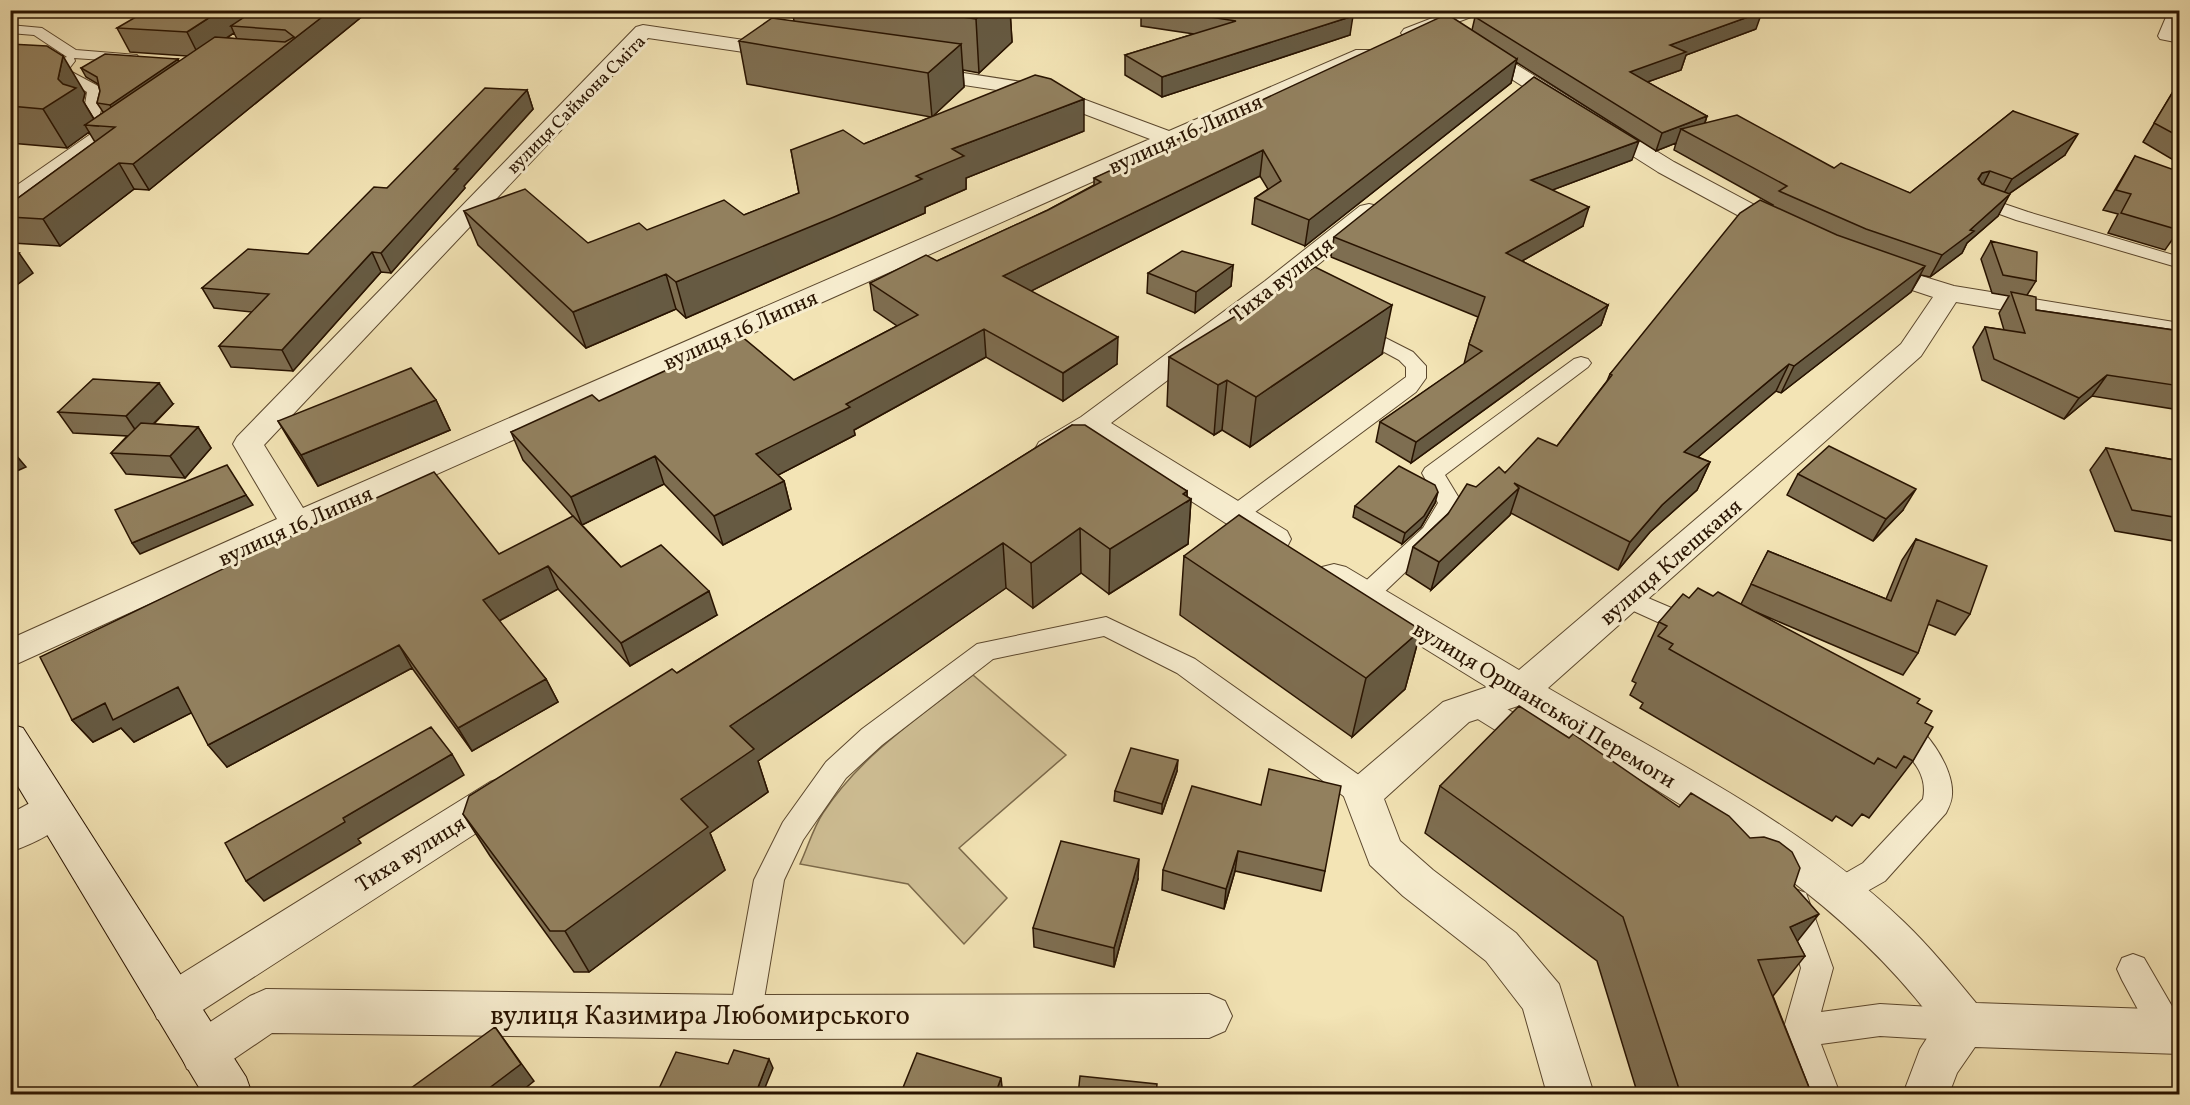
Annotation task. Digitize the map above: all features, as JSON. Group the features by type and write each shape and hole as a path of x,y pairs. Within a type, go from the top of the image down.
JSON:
{"street":[{"name":"вулиця 16 Липня","path":"10,654 296,524 1170,139 1427,17 1472,10"},
{"path":"1427,17 1605,132 1669,170 1738,208 1807,241"},
{"name":"вулиця Саймона Сміта","path":"296,524 248,444 643,31 807,55"},
{"path":"900,69 1041,90 1170,139"},
{"path":"1502,104 1529,82"},
{"path":"10,201 142,109"},
{"name":"Тиха вулиця","path":"1020,468 1091,424 1284,292 1392,192"},
{"path":"1851,260 1949,293 2041,310 2180,331"},
{"name":"вулиця Клешканя","path":"1363,794 1456,712 1521,690 1911,350 1949,293"},
{"name":"вулиця Оршанської Перемоги","path":"1091,424 1521,690 1678,783 1814,871 1841,892 1942,990 1965,1025"},
{"path":"10,739 229,1095"},
{"name":"Тиха вулиця","path":"173,1004 524,781"},
{"path":"1363,794 1384,852 1418,883 1502,947 1543,999 1570,1095"},
{"path":"10,834 53,810"},
{"name":"вулиця Казимира Любомирського","path":"203,1053 266,1011 745,1017 1209,1016"},
{"path":"1926,1095 1934,1068 1949,1042 1965,1025 2174,1032"}],"lane":[{"path":"2176,10 2165,36 2180,39"},
{"path":"10,29 37,31 73,54 151,60"},
{"path":"73,54 59,71 95,90 91,117 124,122"},
{"path":"1978,200 2033,220 2180,263"},
{"path":"1235,515 1409,387 1416,378 1416,366 1406,356 1338,319"},
{"path":"1366,595 1431,534 1450,503 1433,473 1581,363"},
{"path":"1627,598 1714,638"},
{"path":"745,1017 769,880 793,831 836,770 872,737 986,651 1106,626 1186,666 1363,794"},
{"path":"1478,705 1556,754"},
{"path":"1841,892 1874,872 1936,804 1939,796 1939,784 1911,735 1876,712"},
{"path":"1796,903 1817,968 1800,1031 1823,1095"},
{"path":"2133,969 2174,1032"},
{"path":"1800,1031 1880,1020 1965,1025"}],"shaded area":[{"path":"973,675 1066,755 959,848 1007,898 964,944 908,884 800,864 819,819 855,773 892,738"}],"building":[{"path":"177,10 221,10 187,32 117,28 146,11 172,14"},
{"path":"255,10 331,10 133,164 119,163 43,219 10,217 10,204 115,127 85,125 215,37 285,42 294,37 285,30 231,26"},
{"path":"913,10 986,10 976,19"},
{"path":"1165,10 1351,10 1353,16 1162,77 1125,55 1236,21"},
{"path":"1496,10 1758,10 1762,12 1670,45 1686,52 1630,72 1707,116 1662,133 1475,17"},
{"path":"1447,14 1517,59 1309,220 1255,198 1281,181 1263,150 1003,276 1118,337 1063,373 984,329 846,404 850,407 756,454 784,481 714,516 655,456 571,497 511,432 592,395 599,401 741,336 794,380 918,315 870,283 926,255 937,261 1048,210 1101,182 1094,178"},
{"path":"772,18 961,44 928,73 739,41"},
{"path":"10,44 47,46 63,56 58,79 63,84 76,88 43,109 10,106"},
{"path":"105,54 178,59 110,105 97,103 100,91 97,77 81,68"},
{"path":"1035,75 1051,79 1084,99 952,149 964,156 916,176 922,179 834,217 676,282 666,274 573,312 464,211 525,189 588,243 639,223 647,230 724,200 744,215 799,193 791,150 843,130 864,144"},
{"path":"1534,77 1639,141 1531,180 1589,207 1506,253 1608,305 1416,442 1380,422 1482,351 1469,344 1485,297 1334,237"},
{"path":"2180,80 2180,137 2154,123"},
{"path":"485,88 527,90 381,253 372,252 282,350 219,346 269,294 202,288 248,249 308,254 374,187 387,188"},
{"path":"2013,111 2078,134 2012,179 1990,171 1982,173 1978,179 1982,184 2010,194 1970,230 1974,231 1942,255 1866,229 1779,191 1787,186 1681,129 1737,115 1834,168 1841,163 1910,193"},
{"path":"2135,156 2180,172 2179,230 2121,213 2131,194 2116,190"},
{"path":"1760,200 1837,235 1925,266 1794,366 1789,364 1684,452 1710,462 1662,505 1630,542 1514,483 1519,488 1439,562 1413,547 1448,514 1467,484 1476,487 1499,467 1505,473 1538,438 1557,446 1612,375 1610,374 1740,213"},
{"path":"1991,241 2037,252 2036,281 2003,275"},
{"path":"1182,251 1233,265 1196,292 1148,273"},
{"path":"10,252 19,253 10,259"},
{"path":"1315,267 1392,305 1256,397 1227,380 1218,385 1169,357"},
{"path":"2011,292 2036,297 2036,310 2180,331 2180,386 2107,375 2079,398 1994,359 1985,327 2025,333"},
{"path":"411,368 436,400 301,455 278,421"},
{"path":"93,379 159,383 126,416 58,412"},
{"path":"141,423 198,427 170,456 111,453"},
{"path":"1072,425 1085,425 1187,491 1183,494 1191,499 1110,549 1080,528 1031,563 1003,543 730,726 754,749 681,799 708,827 565,931 550,931 463,814 469,796 672,669 677,673"},
{"path":"1829,446 1916,489 1886,519 1798,474"},
{"path":"2106,448 2180,461 2180,518 2132,510"},
{"path":"227,465 246,495 132,543 115,510"},
{"path":"1399,466 1435,485 1438,492 1424,516 1405,533 1355,506"},
{"path":"434,472 499,554 573,516 621,567 661,545 709,591 621,643 548,566 483,600 546,679 458,728 399,645 208,745 178,687 113,720 105,703 72,720 40,657 283,540"},
{"path":"1239,515 1421,630 1366,678 1184,556"},
{"path":"1916,539 1987,566 1970,614 1937,600 1918,653 1751,584 1768,551 1891,601"},
{"path":"1698,588 1713,596 1718,592 1920,699 1917,703 1932,711 1925,723 1933,727 1913,761 1904,756 1896,768 1878,758 1874,764 1669,649 1673,644 1658,636 1667,626 1659,622 1683,594 1689,598"},
{"path":"1519,706 1569,738 1573,734 1679,807 1691,793 1729,816 1750,838 1764,837 1779,842 1792,852 1800,868 1794,886 1819,914 1790,927 1805,956 1758,960 1812,1095 1681,1095 1623,917 1440,786"},
{"path":"431,727 452,754 343,818 345,822 246,881 225,843"},
{"path":"1131,748 1178,760 1162,804 1115,791"},
{"path":"1269,769 1341,786 1325,871 1238,851 1226,889 1163,870 1192,786 1261,805"},
{"path":"1061,841 1139,859 1114,948 1033,928"},
{"path":"495,1027 521,1064 480,1095 409,1095 407,1091"},
{"path":"734,1050 769,1059 755,1095 656,1095 676,1052 728,1064"},
{"path":"917,1053 1001,1078 995,1095 900,1095"},
{"path":"1080,1076 1157,1084 1156,1095 1078,1095"}]}
